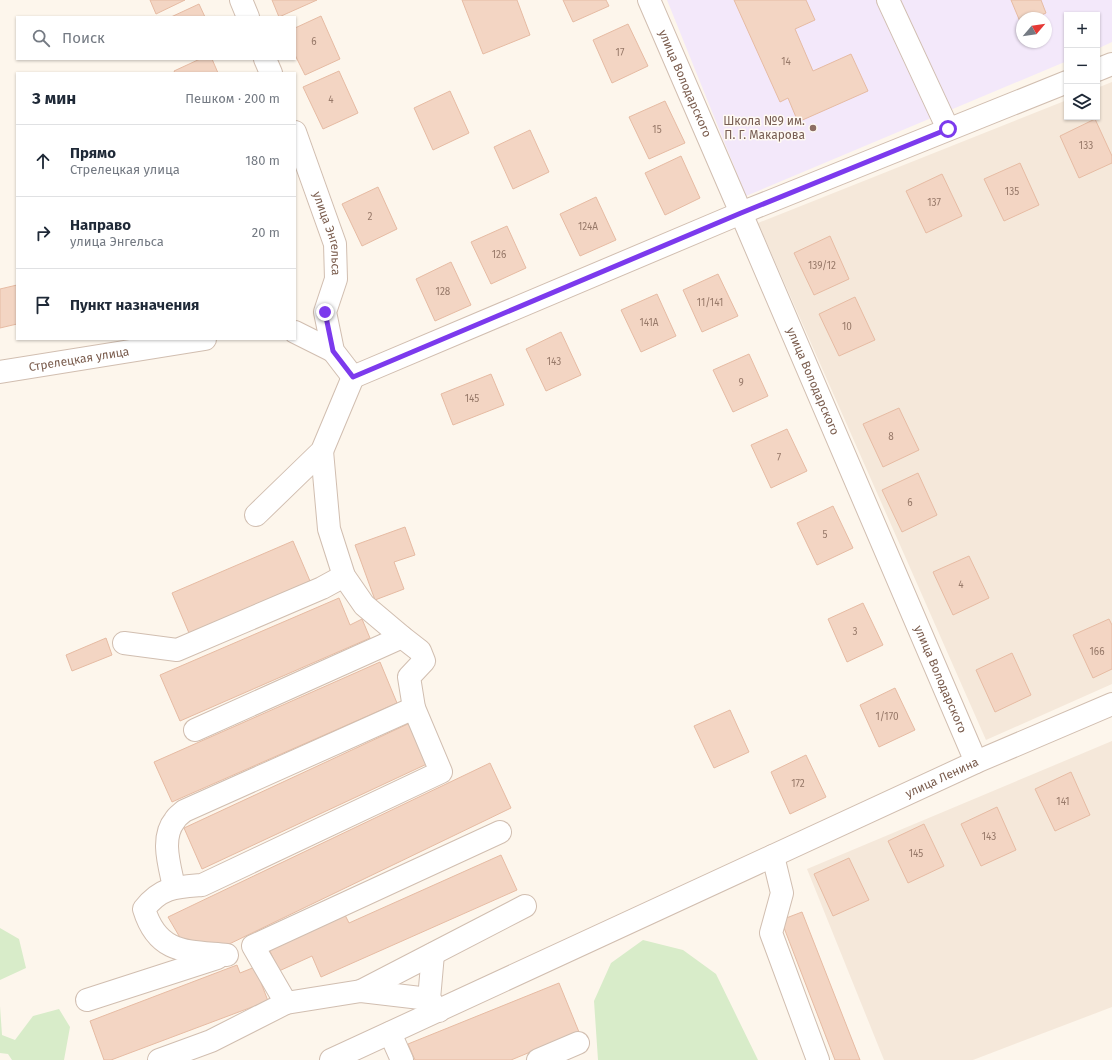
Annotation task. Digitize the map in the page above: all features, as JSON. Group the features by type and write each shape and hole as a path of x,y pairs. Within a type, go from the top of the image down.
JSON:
{"street":[{"path":"241,0 248,16"},
{"name":"улица Володарского","path":"649,0 976,762"},
{"path":"888,0 948,129"},
{"path":"265,60 271,72"},
{"path":"1100,69 1112,64"},
{"path":"256,515 322,451 353,377 741,213 1064,83"},
{"name":"улица Энгельса","path":"296,135 335,244 336,278 325,312 333,351 353,377"},
{"path":"296,332 333,351"},
{"name":"Стрелецкая улица","path":"0,372 199,340"},
{"path":"227,955 199,954 179,950 166,943 156,934 148,921 144,910 152,900 174,887 202,886 442,772 414,708 409,677 424,661 420,651 364,605 344,576 329,530 322,451"},
{"path":"124,643 177,650 322,588 344,576"},
{"path":"195,730 402,637"},
{"name":"улица Ленина","path":"331,1060 390,1033 434,1005 773,856 976,762 1112,704"},
{"path":"174,887 167,854 168,834 174,820 184,811 414,708"},
{"path":"87,1000 253,946 500,832"},
{"path":"773,856 782,894 771,933 818,1060"},
{"path":"159,1060 211,1041 286,1003 361,991 525,906"},
{"path":"253,946 286,1003"},
{"path":"361,991 434,1005 433,954"},
{"path":"390,1033 402,1060"},
{"path":"538,1060 578,1043"}],"shaded area":[{"name":"Школа №9 им. П. Г. Макарова","path":"667,0 1112,0 1112,42 1100,48 1100,12 1064,12 1064,62 746,196"},
{"path":"1112,82 1112,684 986,740 758,223 1064,101 1064,120 1100,120 1100,87"},
{"path":"1112,741 1112,1007 973,1060 884,1060 807,869"}],"green space":[{"path":"0,928 19,939 26,968 0,980"},
{"path":"643,940 683,950 716,974 758,1060 598,1060 594,1001 611,963"},
{"path":"0,1006 2,1035 15,1040 33,1016 59,1009 70,1027 64,1060 12,1060 8,1054 0,1053"}],"building":[{"path":"150,0 185,0 156,14"},
{"path":"272,0 317,0 281,16 279,16"},
{"path":"462,0 517,0 530,35 483,54"},
{"path":"563,0 606,0 609,6 573,22"},
{"path":"734,0 806,0 815,20 795,29 813,71 851,54 868,91 798,122 788,98 780,102"},
{"path":"1011,0 1041,0 1046,12 1016,12"},
{"path":"199,4 205,16 173,16"},
{"path":"321,16 340,59 305,75 296,57 296,28"},
{"path":"628,24 648,66 612,83 593,40"},
{"path":"198,60 212,60 218,72 174,72"},
{"path":"339,71 358,113 323,129 303,87"},
{"path":"450,91 469,133 433,150 414,108"},
{"path":"665,101 685,143 649,159 629,117"},
{"path":"1095,120 1112,156 1112,163 1079,178 1060,136"},
{"path":"530,130 549,172 513,189 494,147"},
{"path":"681,156 700,198 665,215 645,173"},
{"path":"1020,163 1039,205 1004,221 984,179"},
{"path":"942,174 962,216 926,233 906,191"},
{"path":"378,187 397,229 362,246 342,204"},
{"path":"596,197 616,240 580,256 560,214"},
{"path":"507,226 526,268 491,284 471,242"},
{"path":"830,236 849,279 814,295 794,253"},
{"path":"451,262 471,305 435,321 416,279"},
{"path":"718,274 738,316 702,332 683,290"},
{"path":"16,285 16,324 0,328 0,289"},
{"path":"657,294 676,336 641,352 621,310"},
{"path":"855,297 875,340 839,356 819,314"},
{"path":"561,332 581,375 546,391 526,349"},
{"path":"749,354 768,396 733,412 713,370"},
{"path":"491,374 504,405 453,425 441,394"},
{"path":"899,408 919,450 883,467 863,424"},
{"path":"787,429 807,471 771,488 751,445"},
{"path":"918,473 937,515 902,532 882,490"},
{"path":"833,506 853,548 817,565 797,523"},
{"path":"405,527 415,555 394,562 404,589 375,600 355,545"},
{"path":"293,541 310,581 189,633 172,593"},
{"path":"969,556 989,598 953,615 933,572"},
{"path":"339,598 350,625 362,619 370,638 180,721 160,675"},
{"path":"863,603 883,645 847,662 828,619"},
{"path":"1109,619 1112,625 1112,669 1093,678 1073,635"},
{"path":"106,638 112,655 72,671 66,655"},
{"path":"1012,653 1031,695 995,712 976,670"},
{"path":"380,662 397,703 172,802 154,762"},
{"path":"895,688 915,730 879,747 860,705"},
{"path":"730,710 749,752 714,768 694,726"},
{"path":"410,723 429,763 202,869 184,828"},
{"path":"806,755 826,797 790,814 771,772"},
{"path":"490,763 511,808 223,947 182,941 168,917"},
{"path":"1071,772 1090,815 1055,831 1035,789"},
{"path":"997,807 1016,850 981,866 961,824"},
{"path":"924,824 944,866 908,883 888,841"},
{"path":"501,855 517,890 321,977 312,956 279,971 269,949 345,915 349,923"},
{"path":"849,858 869,900 833,916 814,874"},
{"path":"802,912 860,1060 835,1060 781,920"},
{"path":"237,965 240,973 255,967 268,1001 111,1060 104,1060 90,1021"},
{"path":"559,983 579,1032 511,1060 415,1060 408,1044"}],"place":[{"name":"Школа №9 им. П. Г. Макарова","path":"813,128"}],"route":[{"path":"325,312 333,351 353,377 741,213 948,129"}]}
